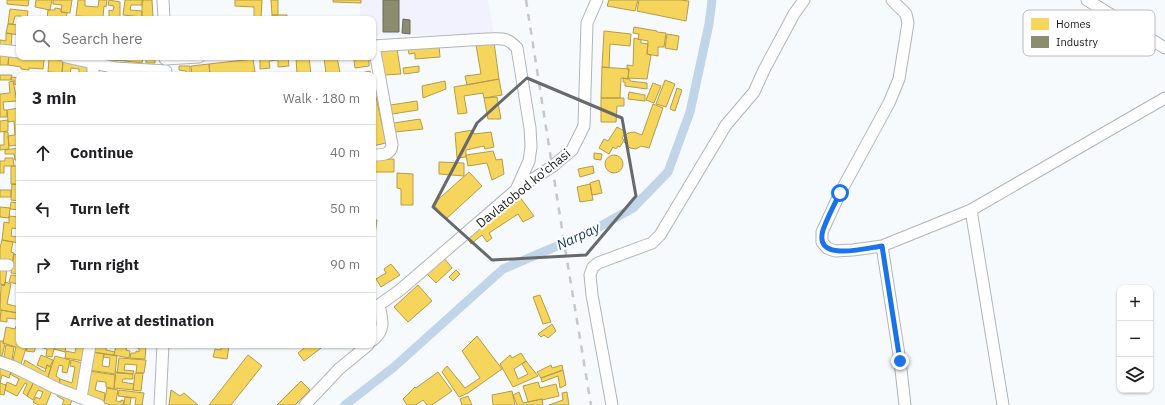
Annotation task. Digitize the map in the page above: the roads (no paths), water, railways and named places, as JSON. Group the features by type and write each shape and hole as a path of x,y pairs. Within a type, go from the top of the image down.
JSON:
{"street":[{"path":"163,0 164,16"},
{"name":"Davlatobod ko'chasi","path":"376,306 400,290 516,190 553,166 572,150 584,126 588,23 597,0"},
{"path":"612,405 592,295 590,275 592,267 598,263 652,244 660,235 726,125 754,92 794,14 804,0"},
{"path":"892,0 906,14 908,23 899,78 889,103 840,193 822,232 822,242 827,248 835,251 882,246 971,210 1165,98"},
{"path":"1087,0 1103,10"},
{"path":"376,46 486,38 510,41 517,48 530,128 531,147 529,161 516,190"},
{"path":"1155,42 1165,48"},
{"path":"0,50 16,52"},
{"path":"376,57 392,145 391,150 388,153 376,155"},
{"path":"80,60 116,68 156,72"},
{"path":"165,60 166,72"},
{"path":"93,63 93,72"},
{"path":"971,210 1003,405"},
{"path":"882,246 900,361 905,405"},
{"path":"376,306 382,326 381,332 376,337"},
{"path":"81,398 89,348"},
{"path":"160,405 163,348"},
{"path":"305,405 339,369 364,348"},
{"path":"0,362 14,367 56,388 98,405"}],"waterway":[{"name":"Narpay","path":"345,405 394,367 503,269 590,232 633,208 668,172 690,112 709,24 712,0"}],"railway":[{"path":"526,0 591,405"}]}
